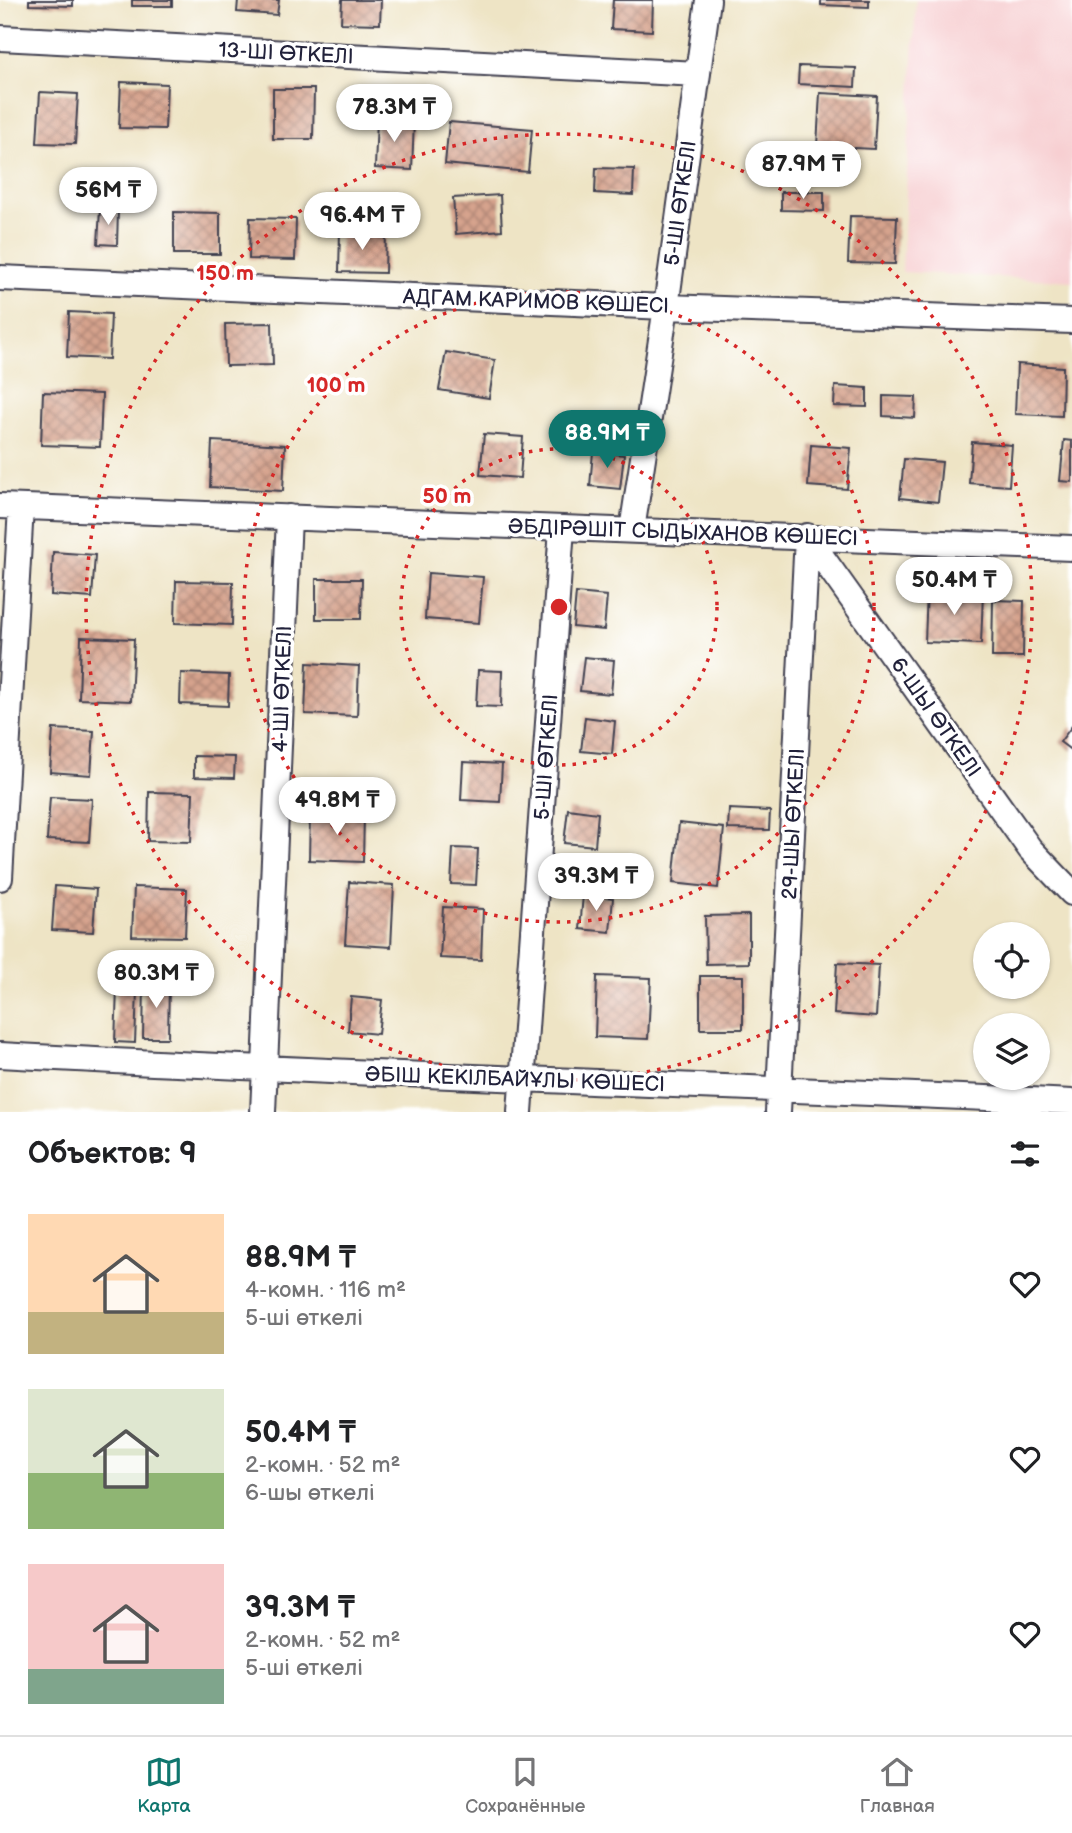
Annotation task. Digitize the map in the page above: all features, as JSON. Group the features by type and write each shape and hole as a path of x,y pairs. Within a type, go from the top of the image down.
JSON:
{"street":[{"name":"5-ШІ ӨТКЕЛІ","path":"632,530 708,0"},
{"name":"13-ШІ ӨТКЕЛІ","path":"0,38 698,74"},
{"name":"АДГАМ КАРИМОВ КӨШЕСІ","path":"0,278 666,307 1072,321"},
{"name":"ӘБДІРӘШІТ СЫДЫХАНОВ КӨШЕСІ","path":"10,506 1072,548"},
{"path":"0,878 10,506"},
{"name":"4-ШІ ӨТКЕЛІ","path":"263,1112 289,517"},
{"name":"5-ШІ ӨТКЕЛІ","path":"520,1112 562,528"},
{"name":"6-ШЫ ӨТКЕЛІ","path":"807,536 1030,849 1072,893"},
{"name":"29-ШЫ ӨТКЕЛІ","path":"779,1100 807,536"},
{"name":"ӘБІШ КЕКІЛБАЙҰЛЫ КӨШЕСІ","path":"0,1055 265,1070 523,1080 779,1100 1072,1101"}],"shaded area":[{"path":"916,0 1072,0 1072,281 902,272"}],"building":[{"path":"29,0 73,0 73,6 29,5"},
{"path":"132,0 172,0 172,6 132,6"},
{"path":"238,0 279,0 277,15 237,12"},
{"path":"342,0 381,0 380,24 341,23"},
{"path":"613,0 653,0 652,31 611,29"},
{"path":"821,0 869,0 869,7 821,5"},
{"path":"799,66 856,68 855,87 798,84"},
{"path":"121,82 167,84 165,129 119,128"},
{"path":"273,89 314,89 313,139 273,139"},
{"path":"40,92 78,94 75,144 37,143"},
{"path":"820,93 877,96 874,149 817,146"},
{"path":"377,119 414,121 412,170 375,168"},
{"path":"449,122 532,129 528,172 445,164"},
{"path":"596,168 634,169 633,195 595,193"},
{"path":"781,192 824,192 824,211 781,210"},
{"path":"500,195 502,230 456,234 453,198"},
{"path":"100,209 118,210 117,245 98,244"},
{"path":"174,212 220,213 220,254 174,254"},
{"path":"850,216 897,217 895,264 848,263"},
{"path":"250,218 296,219 295,260 249,259"},
{"path":"340,231 386,232 385,273 339,272"},
{"path":"69,312 111,314 109,359 67,357"},
{"path":"272,323 273,365 226,366 225,324"},
{"path":"446,352 495,360 489,398 439,390"},
{"path":"1017,364 1063,367 1062,416 1015,414"},
{"path":"835,386 867,388 867,407 834,406"},
{"path":"43,392 102,394 100,447 41,445"},
{"path":"883,396 916,397 915,418 883,416"},
{"path":"484,434 523,437 520,478 480,475"},
{"path":"1064,440 1072,441 1072,482 1060,481"},
{"path":"212,441 285,445 283,491 210,487"},
{"path":"972,442 1012,445 1009,486 969,483"},
{"path":"811,445 851,448 847,489 808,486"},
{"path":"593,452 624,455 620,489 590,486"},
{"path":"904,459 942,462 938,502 900,498"},
{"path":"53,552 95,555 92,598 51,595"},
{"path":"428,573 483,577 479,623 425,619"},
{"path":"316,579 362,579 361,619 316,619"},
{"path":"176,581 233,582 232,625 175,623"},
{"path":"927,590 983,593 981,644 925,642"},
{"path":"576,593 607,596 604,630 573,627"},
{"path":"993,600 1024,601 1023,657 992,657"},
{"path":"81,637 134,639 131,701 79,699"},
{"path":"584,657 614,660 611,694 580,691"},
{"path":"307,663 359,666 357,716 305,714"},
{"path":"478,670 502,671 501,707 476,706"},
{"path":"181,673 229,675 228,706 180,704"},
{"path":"585,717 615,721 612,754 581,751"},
{"path":"1072,726 1072,751 1060,742"},
{"path":"53,729 94,731 91,775 50,772"},
{"path":"194,756 235,757 234,778 194,777"},
{"path":"463,762 502,764 500,802 461,800"},
{"path":"324,782 377,784 376,804 323,801"},
{"path":"149,792 193,793 191,842 148,841"},
{"path":"50,797 92,799 89,842 47,840"},
{"path":"568,809 598,813 595,846 564,843"},
{"path":"729,809 770,811 769,830 728,829"},
{"path":"310,813 364,814 363,862 309,860"},
{"path":"679,823 724,828 718,888 673,883"},
{"path":"453,848 478,849 476,885 451,884"},
{"path":"349,882 394,885 391,947 345,944"},
{"path":"55,886 96,889 93,932 52,930"},
{"path":"134,887 187,889 185,937 132,936"},
{"path":"583,895 613,898 610,932 580,929"},
{"path":"443,907 483,909 481,960 440,958"},
{"path":"749,915 749,963 706,964 705,916"},
{"path":"837,963 879,965 876,1017 834,1014"},
{"path":"597,976 651,978 648,1039 595,1037"},
{"path":"700,976 743,976 743,1029 700,1029"},
{"path":"144,983 169,983 168,1038 143,1038"},
{"path":"117,989 137,990 135,1043 115,1042"},
{"path":"351,997 382,1000 378,1034 348,1031"}]}
